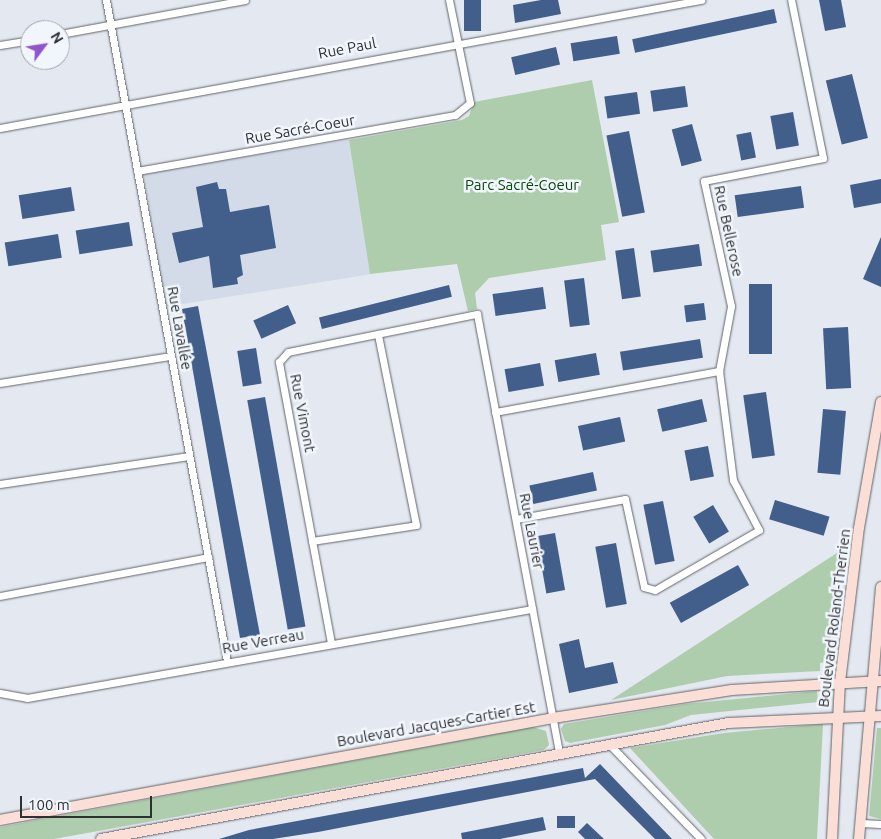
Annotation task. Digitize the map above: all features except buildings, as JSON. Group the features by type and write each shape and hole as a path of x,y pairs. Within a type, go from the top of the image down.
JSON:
{"main road":[{"name":"Boulevard Roland-Therrien","path":"832,839 840,682 859,528 881,402"},
{"path":"859,839 870,681 881,587"},
{"name":"Boulevard Jacques-Cartier Est","path":"0,820 553,718 732,690 881,681"},
{"path":"101,839 559,752 728,723 838,716 881,716"}],"street":[{"name":"Rue Lavallée","path":"106,0 226,661"},
{"path":"70,32 246,0"},
{"path":"450,0 457,41"},
{"name":"Rue Paul","path":"0,128 457,41 701,0"},
{"name":"Rue Bellerose","path":"516,519 625,499 644,587 655,590 759,530 733,480 719,371 731,306 704,180 823,158 791,0"},
{"name":"Rue Sacré-Coeur","path":"137,171 455,115 465,110 470,103 457,41"},
{"path":"0,45 20,42"},
{"name":"Rue Vimont","path":"331,643 279,362 288,352 477,314"},
{"name":"Rue Laurier","path":"477,314 559,752"},
{"path":"312,541 416,525 378,334"},
{"path":"0,383 171,356"},
{"path":"496,412 719,371"},
{"path":"0,484 189,456"},
{"path":"0,596 208,557"},
{"name":"Rue Verreau","path":"0,693 27,698 226,661 532,608"},
{"path":"608,744 702,839"},
{"path":"860,823 881,824"}],"shaded area":[{"path":"349,140 370,274 165,307 144,173"}],"green space":[{"name":"Parc Sacré-Coeur","path":"592,80 619,222 601,225 606,260 489,278 475,293 477,309 468,311 457,264 370,274 349,140 462,120 469,116 474,102"},
{"path":"840,551 828,662 820,663 820,671 727,676 611,700"},
{"path":"817,691 818,702 691,715 665,725 570,743 565,741 561,729 564,724 685,704"},
{"path":"823,724 817,839 714,839 630,748 724,733"},
{"path":"533,727 546,731 549,745 544,750 54,839 0,839 0,827"},
{"path":"877,728 881,728 881,819 869,816"}]}
